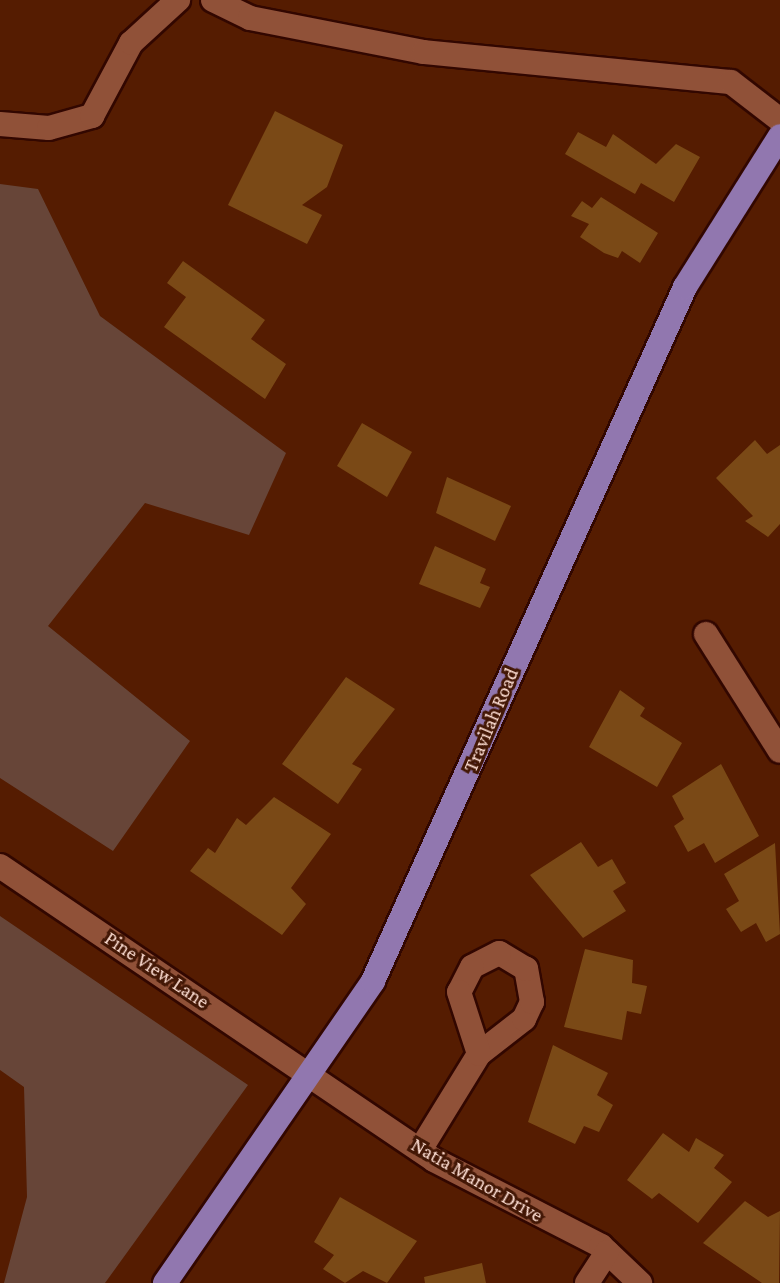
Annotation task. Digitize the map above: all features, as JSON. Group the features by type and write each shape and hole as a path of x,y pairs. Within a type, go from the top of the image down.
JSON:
{"main road":[{"name":"Travilah Road","path":"165,1283 314,1074 373,981 429,867 685,287 780,136"}],"street":[{"path":"0,124 49,128 92,116 131,43 178,0"},
{"path":"213,0 250,18 424,52 731,82 780,120"},
{"path":"706,634 780,751"},
{"name":"Pine View Lane","path":"0,866 314,1074"},
{"path":"420,1150 479,1054"},
{"name":"Natia Manor Drive","path":"314,1074 420,1150 607,1252 640,1283"},
{"path":"587,1283 607,1252"}],"shaded area":[{"path":"0,184 38,189 100,316 286,453 249,535 145,503 48,626 190,741 113,851 0,778"},
{"path":"0,916 248,1085 105,1283 4,1283 27,1197 24,1087 0,1070"}],"building":[{"path":"275,111 343,145 327,187 302,205 322,215 307,244 228,205"},
{"path":"578,132 606,147 613,134 656,164 676,144 700,157 674,202 641,183 635,194 565,154"},
{"path":"601,197 658,233 640,263 622,251 618,258 604,253 580,237 589,224 571,216 582,201 592,208"},
{"path":"183,261 265,320 251,339 286,364 265,399 164,327 186,297 167,283"},
{"path":"362,423 412,452 387,497 337,466"},
{"path":"755,440 767,454 780,445 780,524 768,537 745,521 753,516 716,478"},
{"path":"447,477 511,506 495,541 436,513"},
{"path":"435,546 486,569 480,583 490,587 480,608 419,584"},
{"path":"346,677 395,709 352,764 362,769 338,804 282,764"},
{"path":"620,690 645,708 640,716 682,743 657,787 589,747"},
{"path":"721,764 759,836 715,863 704,843 688,852 674,826 684,819 672,796"},
{"path":"274,797 331,834 291,888 306,904 282,935 190,871 208,848 215,853 237,818 246,825"},
{"path":"581,842 598,867 612,859 626,883 613,891 626,911 583,938 530,875"},
{"path":"775,843 780,934 766,942 756,923 741,932 726,909 739,901 724,874"},
{"path":"585,949 633,960 632,983 647,986 641,1014 627,1011 622,1040 564,1027"},
{"path":"553,1045 608,1073 597,1095 613,1105 599,1132 584,1126 575,1144 528,1122"},
{"path":"663,1133 689,1152 696,1138 724,1155 714,1168 732,1182 698,1223 659,1193 652,1199 627,1180"},
{"path":"340,1197 417,1241 387,1283 363,1271 345,1283 323,1269 334,1255 314,1242"},
{"path":"745,1201 768,1217 780,1211 779,1283 762,1283 703,1243"},
{"path":"482,1263 486,1283 425,1283 424,1277"}]}
